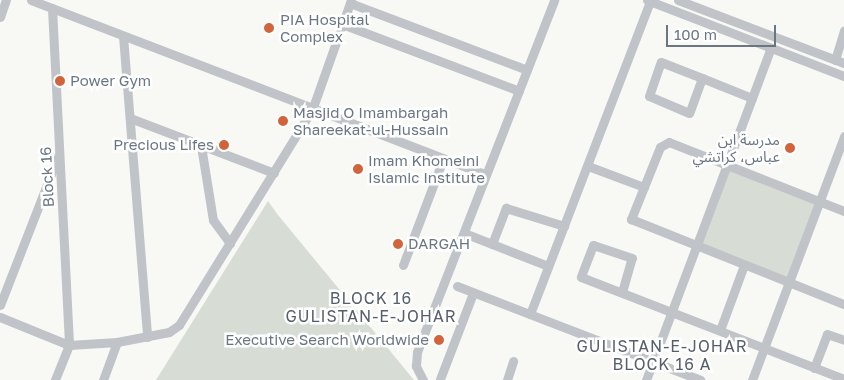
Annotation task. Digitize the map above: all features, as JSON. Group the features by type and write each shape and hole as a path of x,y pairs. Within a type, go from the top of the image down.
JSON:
{"street":[{"path":"0,17 6,0"},
{"path":"31,0 312,110 486,175"},
{"path":"473,293 440,380 421,376 417,352 554,0"},
{"path":"530,314 588,166 648,1 844,76"},
{"path":"683,1 840,62 844,30"},
{"path":"0,317 69,345 116,342 147,337 169,332 179,325 312,110 350,2 527,70"},
{"name":"Block 16","path":"52,8 69,345"},
{"path":"342,24 518,91"},
{"path":"123,36 147,337"},
{"path":"646,380 771,48"},
{"path":"702,78 689,113 649,96 661,62 702,78 752,98"},
{"path":"130,118 274,172"},
{"path":"752,380 844,136"},
{"path":"844,211 669,142 660,147 631,219 844,304"},
{"path":"201,146 213,220 230,243"},
{"path":"0,305 60,151"},
{"path":"403,265 443,159"},
{"path":"588,166 644,187"},
{"path":"492,244 506,208 564,226"},
{"path":"464,233 548,266"},
{"path":"622,292 632,258 593,245 581,277 844,379"},
{"path":"720,330 744,264"},
{"path":"457,286 700,380"},
{"path":"814,368 827,334 844,340"},
{"path":"103,380 116,342"},
{"path":"56,380 69,345"},
{"path":"507,380 513,361"}],"shaded area":[{"path":"726,165 819,201 789,281 695,245"},
{"path":"268,201 278,215 414,380 156,380"}],"place":[{"name":"PIA Hospital Complex","path":"269,28"},
{"name":"Power Gym","path":"60,81"},
{"name":"Masjid O Imambargah Shareekat-ul-Hussain","path":"283,121"},
{"name":"Precious Lifes","path":"224,145"},
{"name":"مدرسة ابن عباس، كراتشي","path":"790,148"},
{"name":"Imam Khomeini Islamic Institute","path":"358,169"},
{"name":"DARGAH","path":"398,244"},
{"name":"Executive Search Worldwide","path":"439,340"}],"district":[{"name":"BLOCK 16 GULISTAN-E-JOHAR","path":"371,307"},
{"name":"GULISTAN-E-JOHAR BLOCK 16 A","path":"662,355"}]}
